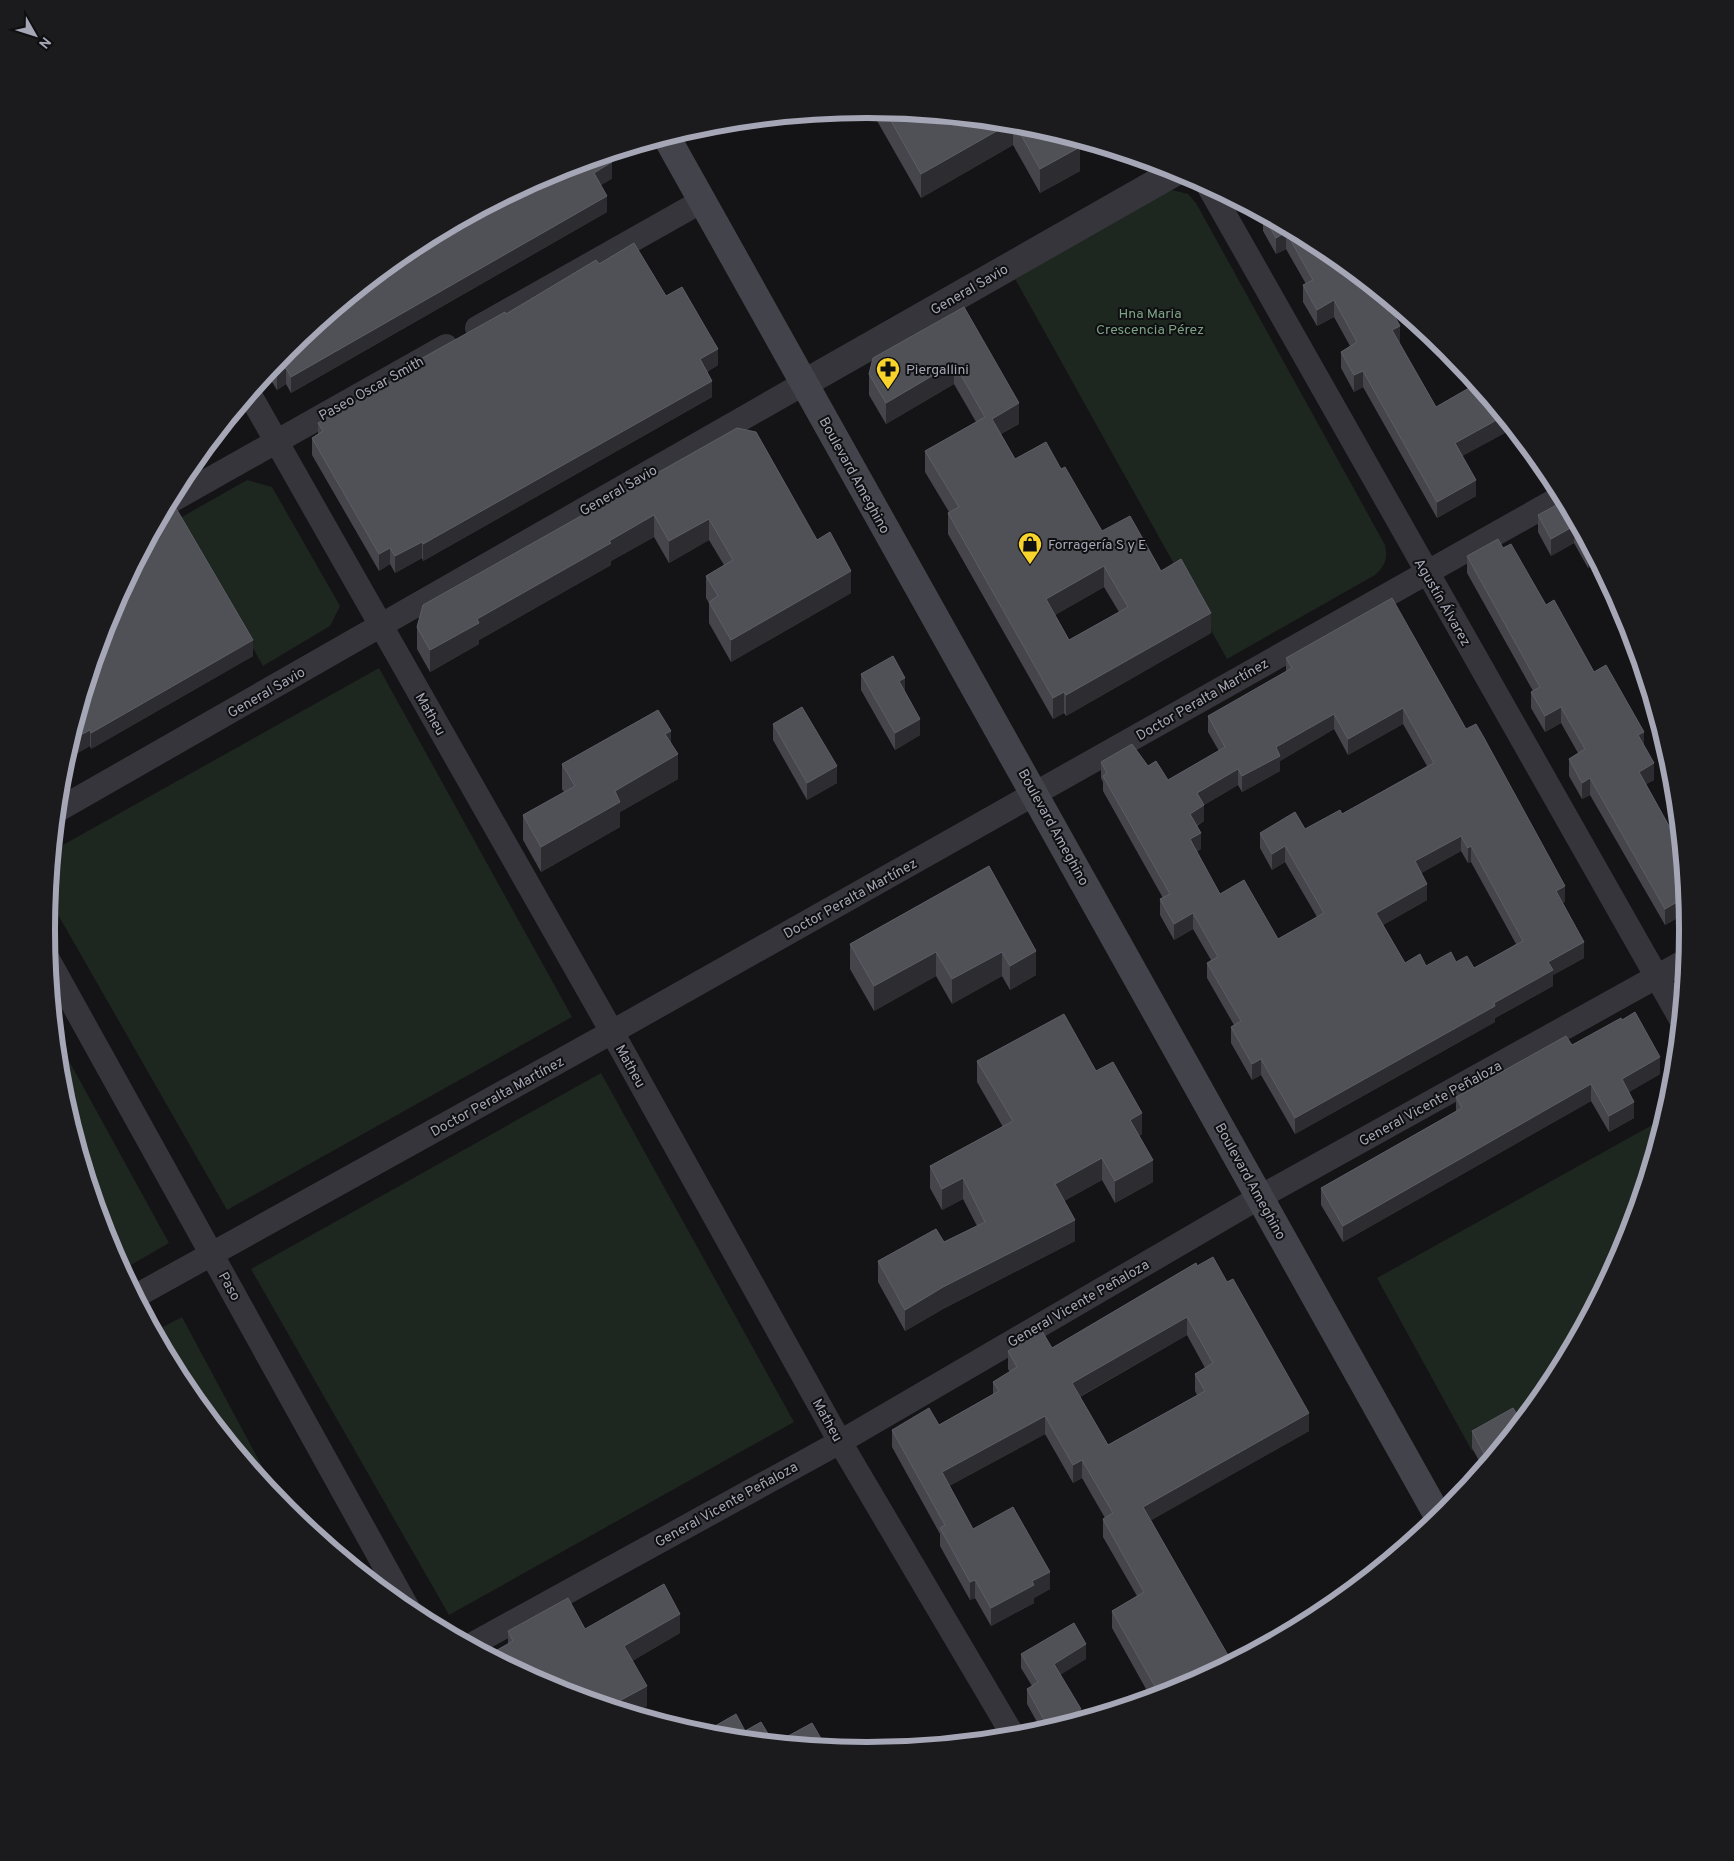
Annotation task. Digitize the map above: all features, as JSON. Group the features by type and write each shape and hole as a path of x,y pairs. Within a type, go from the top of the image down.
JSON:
{"main road":[{"name":"Boulevard Ameghino","path":"670,143 1435,1511"}],"street":[{"name":"General Savio","path":"65,806 1168,176"},
{"name":"Agustín Álvarez","path":"1214,197 1675,1008"},
{"name":"Paseo Oscar Smith","path":"182,495 702,201"},
{"name":"Matheu","path":"253,400 612,1032 840,1442 1010,1730"},
{"name":"Doctor Peralta Martínez","path":"141,1293 612,1032 1555,501"},
{"name":"General Vicente Peñaloza","path":"476,1642 840,1442 1260,1197 1678,965"},
{"name":"Paso","path":"57,975 401,1595"}],"green space":[{"name":"Hna Maria Crescencia Pérez","path":"1172,190 1188,194 1196,203 1385,545 1386,550 1385,562 1375,575 1227,659 1014,277 1164,192"},
{"path":"247,480 272,487 340,606 330,626 263,666 180,518"},
{"path":"379,668 572,1017 227,1210 56,911 60,847"},
{"path":"65,1054 169,1243 128,1266 98,1192 83,1141"},
{"path":"601,1073 794,1422 449,1615 251,1269"},
{"path":"1655,1123 1636,1192 1617,1241 1595,1290 1570,1337 1542,1382 1505,1432 1472,1451 1377,1278"},
{"path":"182,1317 269,1479 223,1425 192,1382 160,1328"}],"building":[{"path":"890,119 973,125 999,130 921,174"},
{"path":"1020,133 1080,147 1040,169"},
{"path":"611,160 612,162 594,173 607,196 291,377 286,368 278,373 332,320 373,286 416,255 461,227 508,202 556,180"},
{"path":"1268,224 1283,234 1276,238"},
{"path":"1289,237 1361,286 1392,312 1400,326 1392,330 1436,407 1470,387 1497,420 1455,443 1476,480 1437,502 1363,371 1354,375 1341,352 1357,342 1334,300 1317,310 1303,285 1313,280"},
{"path":"634,243 666,296 682,287 718,349 700,359 712,381 423,544 422,542 395,556 390,548 379,554 312,438 323,431 318,423 420,365 417,361 505,312 506,314 596,260 599,264"},
{"path":"964,307 1019,403 992,419 1015,459 1046,442 1061,469 1065,467 1102,531 1130,516 1161,571 1181,559 1211,613 1066,695 1064,692 1053,698 948,513 959,507 925,451 985,417 954,363 886,403 869,374 873,358","holes":["1104,566 1128,607 1069,640 1046,599"]},
{"path":"737,428 756,432 817,540 830,532 851,571 731,640 709,602 718,596 706,576 733,560 709,519 669,541 654,515 609,541 611,543 477,619 479,623 430,650 417,627 423,605"},
{"path":"1558,504 1572,527 1551,539 1538,515"},
{"path":"175,506 253,640 91,733 90,730 79,736 98,669 139,571"},
{"path":"1498,539 1503,548 1511,544 1546,605 1554,600 1594,672 1606,665 1644,732 1638,735 1654,763 1639,772 1673,833 1678,902 1665,909 1590,778 1582,783 1569,759 1585,749 1561,707 1545,716 1531,692 1540,687 1467,556"},
{"path":"1392,598 1466,729 1476,724 1483,736 1565,886 1556,891 1584,942 1548,962 1553,970 1494,1003 1495,1006 1295,1118 1261,1059 1252,1064 1231,1027 1241,1021 1207,963 1218,957 1193,913 1174,924 1160,899 1170,894 1103,776 1107,773 1101,762 1132,744 1148,766 1156,761 1168,780 1225,747 1208,716 1292,668 1286,658","holes":["1403,708 1434,763 1342,814 1340,810 1305,829 1295,812 1260,833 1272,854 1285,846 1324,913 1278,939 1244,880 1220,894 1190,839 1201,833 1190,814 1204,805 1197,793 1238,769 1242,776 1280,756 1276,747 1334,714 1348,739","1461,836 1468,848 1471,846 1523,941 1474,968 1467,956 1456,962 1451,952 1426,966 1420,954 1405,963 1376,913 1427,884 1415,861"]},
{"path":"893,656 905,678 899,681 920,719 895,733 861,674"},
{"path":"802,707 837,766 807,783 773,724"},
{"path":"658,710 671,731 665,734 678,754 615,791 620,802 541,847 523,815 575,786 562,764"},
{"path":"989,866 1036,951 1010,966 1002,952 952,979 936,952 874,986 850,944"},
{"path":"1635,1012 1660,1057 1622,1079 1634,1102 1609,1116 1591,1084 1343,1226 1321,1188 1462,1108 1456,1097 1566,1036 1572,1045"},
{"path":"1064,1014 1096,1071 1113,1062 1142,1113 1130,1120 1153,1160 1115,1181 1102,1158 1055,1184 1075,1220 943,1287 905,1310 878,1261 936,1229 944,1242 985,1222 963,1178 942,1189 930,1166 1013,1121 977,1061"},
{"path":"1213,1257 1227,1282 1233,1279 1309,1413 1143,1507 1229,1657 1178,1681 1156,1689 1112,1611 1144,1592 1103,1519 1113,1513 1082,1460 1073,1465 1045,1416 942,1472 973,1529 1013,1507 1050,1572 1032,1581 1034,1585 991,1608 975,1580 970,1582 940,1528 945,1525 892,1430 929,1408 939,1425 999,1391 993,1382 1017,1367 1008,1351 1042,1331 1052,1348 1196,1263 1197,1266","holes":["1187,1317 1213,1363 1195,1374 1205,1391 1108,1445 1072,1383"]},
{"path":"1513,1408 1518,1416 1485,1456 1472,1431"},
{"path":"664,1584 680,1614 624,1646 647,1686 617,1702 556,1681 494,1652 513,1641 508,1631 568,1598 585,1629"},
{"path":"1074,1623 1086,1644 1054,1664 1081,1709 1076,1712 1078,1715 1045,1722 1027,1689 1038,1682 1021,1654"},
{"path":"736,1714 745,1731 761,1722 770,1737 761,1736 712,1728"},
{"path":"812,1723 823,1741 814,1741 784,1738"}],"place":[{"name":"Piergallini","path":"888,390"},
{"name":"Forragería S y E","path":"1030,565"}]}
